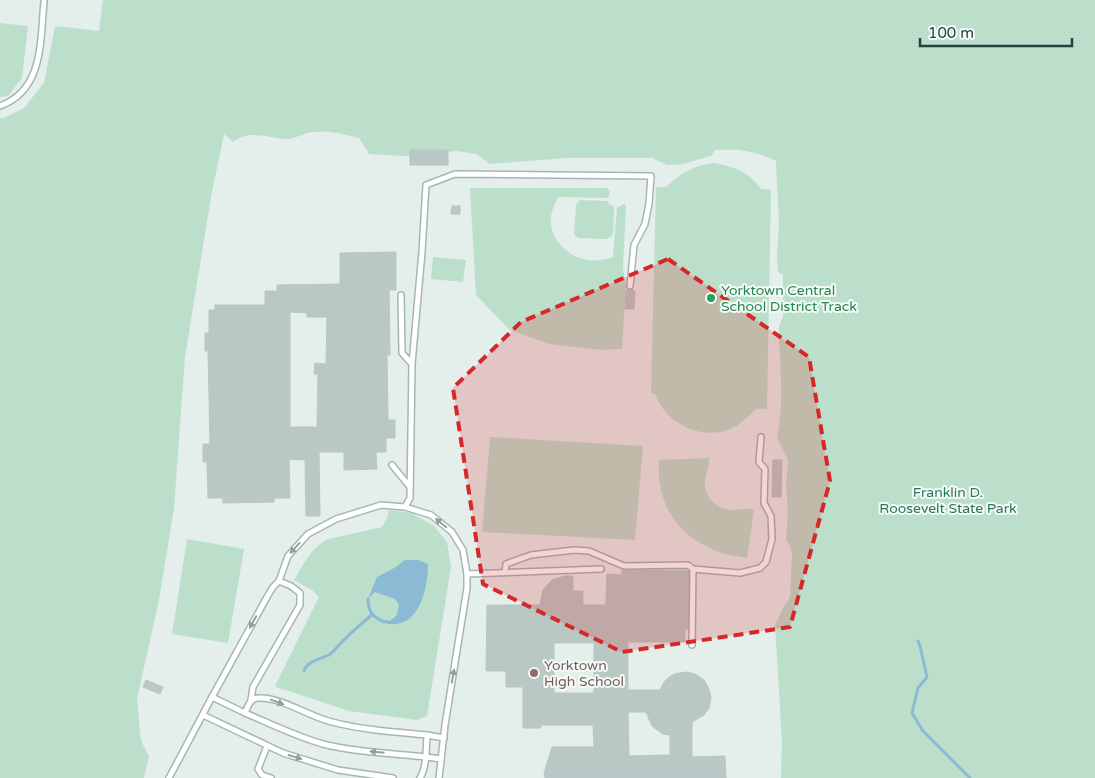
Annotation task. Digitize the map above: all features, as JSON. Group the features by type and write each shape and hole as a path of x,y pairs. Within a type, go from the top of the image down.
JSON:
{"lane":[{"path":"0,106 20,96 31,82 38,62 44,2"},
{"path":"405,507 410,498 411,487 412,364 426,185 454,174 651,176 645,224 634,244 630,286"},
{"path":"402,295 402,353 412,364"},
{"path":"505,572 506,564 531,555 574,550 590,551 624,566 688,565 693,569 740,573 760,568 766,562 772,539 772,516 764,503 765,469 759,462 761,437"},
{"path":"392,465 411,487"},
{"path":"169,778 267,597 279,581 288,556 308,534 336,518 381,505 405,507 431,515 452,532 462,550 467,574 464,611 438,778"},
{"path":"467,574 601,569"},
{"path":"692,645 693,569"},
{"path":"245,713 251,700 253,687 300,605 300,593 291,586 279,581"},
{"path":"212,697 245,713 325,745 358,751 441,759"},
{"path":"251,700 257,697 269,699 331,722 444,738"},
{"path":"203,715 283,753 338,770 393,778"},
{"path":"420,778 423,774 427,735"},
{"path":"268,746 258,769 262,775 271,778"}],"highlighted area":[{"path":"668,259 809,357 830,481 790,627 622,652 483,584 453,388 521,322"}],"green space":[{"name":"Franklin D. Roosevelt State Park","path":"103,0 1095,0 1095,778 781,778 782,742 775,625 790,597 792,554 786,540 788,460 777,437 781,410 779,327 783,316 783,275 778,272 777,258 779,222 776,161 754,153 723,149 715,150 711,156 683,164 667,165 652,158 566,158 490,164 477,154 456,151 403,156 369,154 359,138 336,133 318,132 286,139 252,135 239,138 233,142 224,134 211,197 185,357 174,508 159,600 137,699 141,741 149,756 144,778 0,778 0,118 4,118 24,108 44,83 55,26 99,31"},
{"path":"0,23 28,26 22,78 8,96 0,97"},
{"name":"Yorktown Central School District Track","path":"713,163 740,171 752,178 761,189 771,190 767,409 756,409 740,424 728,430 705,433 684,426 675,420 666,413 655,394 651,393 656,187 666,187 687,171"},
{"path":"470,188 607,188 610,191 608,198 559,197 552,211 551,224 554,236 572,254 584,259 598,260 613,257 617,208 624,204 626,206 623,268 626,285 622,349 601,350 549,344 510,330 476,295"},
{"path":"580,200 608,201 614,207 613,235 607,239 578,238 574,234 576,205"},
{"path":"433,257 466,260 463,282 431,279"},
{"path":"490,437 643,446 635,540 482,532"},
{"path":"709,458 705,485 710,499 726,509 754,510 747,558 709,548 694,539 681,528 663,498 659,480 659,460"},
{"path":"389,510 411,513 434,526 447,542 451,567 427,716 417,720 349,711 276,687 319,597 312,590 294,580 305,562 318,546 329,539 382,527"},
{"path":"187,539 244,549 228,643 172,634"}],"water":[{"path":"405,560 418,560 428,564 428,574 423,596 419,607 405,621 396,624 384,623 385,620 390,621 397,615 399,605 395,599 375,592 368,599 377,577"}],"building":[{"path":"410,150 448,150 448,165 410,165"},
{"path":"452,206 460,206 460,214 451,214"},
{"path":"396,252 396,290 389,290 390,355 387,355 388,420 395,420 395,438 386,438 386,452 376,452 377,469 344,470 344,452 319,452 320,516 306,516 305,460 289,459 290,498 274,498 274,502 223,503 223,498 208,498 207,462 203,462 203,444 210,444 208,351 205,351 205,333 209,333 209,310 215,310 215,305 265,305 265,291 277,291 277,285 340,284 340,253","holes":["290,312 307,313 307,317 327,317 326,364 315,363 314,374 318,374 317,427 290,427"]},
{"path":"626,290 635,291 634,309 625,309"},
{"path":"773,460 782,460 781,497 772,497"},
{"name":"Yorktown High School","path":"622,570 689,571 688,629 685,629 685,642 628,642 628,690 660,690 669,677 686,672 695,674 704,680 711,698 709,708 704,715 692,722 692,757 725,756 726,778 545,778 544,773 552,747 594,747 593,725 541,725 541,728 523,728 523,687 506,687 506,671 486,671 487,605 540,605 543,590 552,580 573,576 573,591 583,591 583,605 606,605 607,574 622,575","holes":["554,643 594,643 594,693 554,693","628,712 646,712 652,726 663,734 670,735 670,755 629,756"]},
{"path":"146,680 163,687 160,694 143,687"}],"waterway":[{"path":"368,599 372,614 384,622"},
{"path":"304,671 311,663 329,655 372,615"},
{"path":"918,641 927,677 918,688 912,713 923,731 970,778"}],"place":[{"name":"Yorktown Central School District Track","path":"711,298"},
{"name":"Yorktown High School","path":"534,673"}]}
